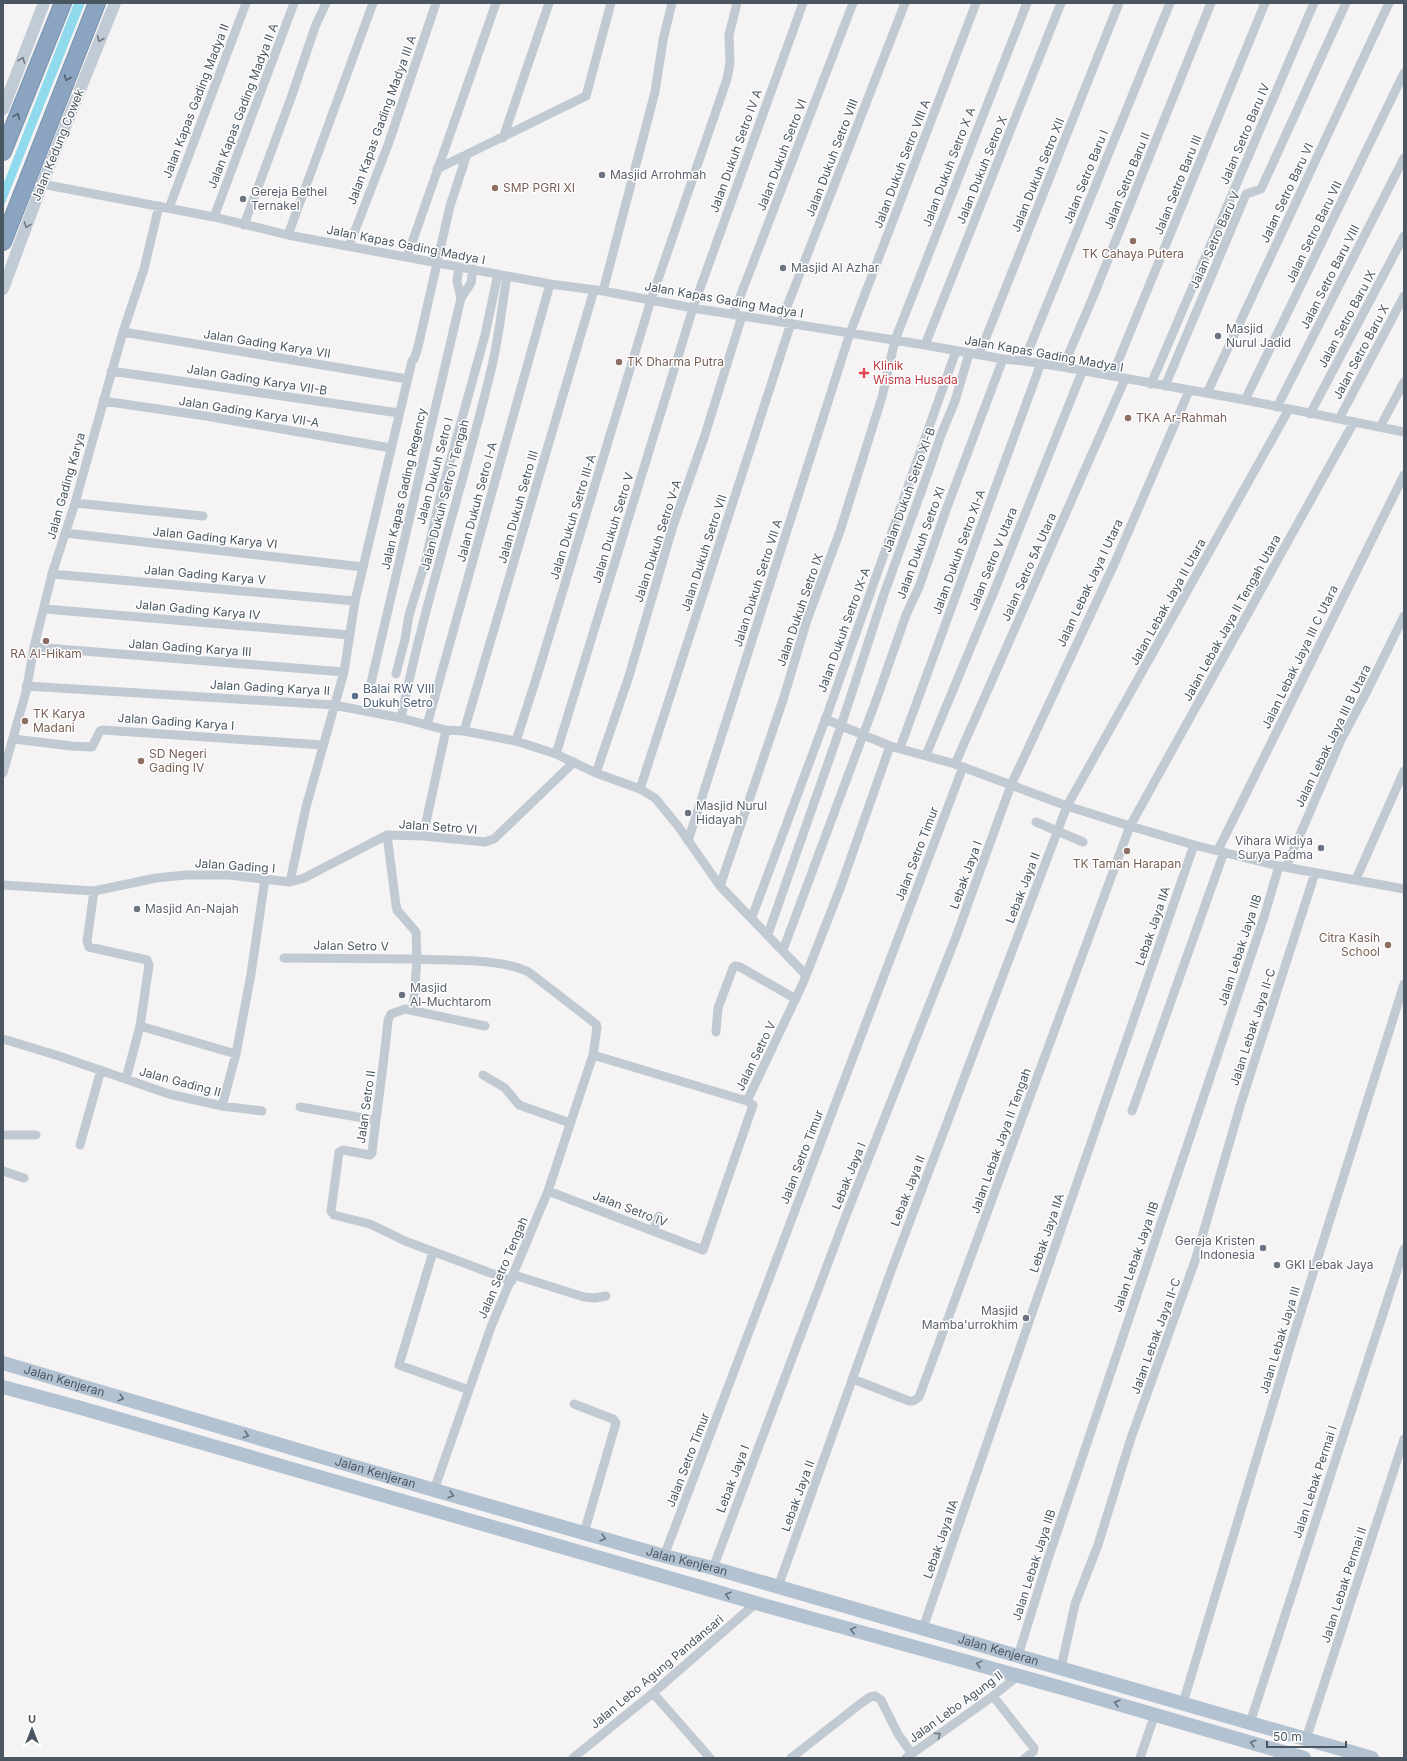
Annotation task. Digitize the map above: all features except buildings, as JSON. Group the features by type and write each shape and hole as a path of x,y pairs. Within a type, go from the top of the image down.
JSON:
{"highway":[{"path":"3,152 63,3"},
{"name":"Jalan Kedung Cowek","path":"3,242 97,3"},
{"path":"3,229 10,212 19,201"}],"main road":[{"path":"3,109 44,3"},
{"name":"Jalan Kedung Cowek","path":"3,289 42,184 115,3"},
{"name":"Jalan Kenjeran","path":"3,1363 434,1490 664,1556 713,1568 778,1588 923,1628 1306,1739 1333,1753 1362,1757"},
{"name":"Jalan Kenjeran","path":"3,1387 81,1408 756,1603 1019,1675 1304,1758"},
{"path":"320,1477 326,1467 324,1457"},
{"path":"353,1487 351,1478 357,1467"}],"street":[{"name":"Jalan Kapas Gading Madya II","path":"169,208 246,3"},
{"name":"Jalan Kapas Gading Madya II A","path":"214,217 294,3"},
{"path":"244,225 291,98 315,27 326,3"},
{"path":"288,235 372,3"},
{"name":"Jalan Kapas Gading Madya III A","path":"349,246 388,145 436,3"},
{"path":"407,257 496,3"},
{"path":"503,138 549,3"},
{"path":"437,169 586,96 611,3"},
{"name":"Jalan Dukuh Setro III","path":"464,731 599,290 655,92 662,40 672,3"},
{"name":"Jalan Dukuh Setro III-A","path":"516,741 540,669 651,300 727,79 730,63 729,35 737,3"},
{"name":"Jalan Dukuh Setro IV A","path":"693,308 803,3"},
{"name":"Jalan Dukuh Setro VI","path":"738,315 853,3"},
{"name":"Jalan Dukuh Setro VIII","path":"781,322 905,3"},
{"name":"Jalan Dukuh Setro VIII A","path":"850,333 976,3"},
{"name":"Jalan Dukuh Setro X A","path":"895,340 1027,3"},
{"name":"Jalan Dukuh Setro X","path":"925,345 1061,3"},
{"name":"Jalan Dukuh Setro XII","path":"979,355 1119,3"},
{"name":"Jalan Setro Baru I","path":"1024,360 1170,3"},
{"name":"Jalan Setro Baru II","path":"1063,367 1093,297 1211,3"},
{"name":"Jalan Setro Baru III","path":"1112,376 1265,3"},
{"name":"Jalan Setro Baru IV","path":"1151,384 1314,3"},
{"name":"Jalan Setro Baru V","path":"1165,386 1246,194 1261,189 1346,3"},
{"name":"Jalan Setro Baru VI","path":"1207,393 1389,3"},
{"name":"Jalan Setro Baru VII","path":"1245,400 1404,73"},
{"name":"Jalan Gading Karya II","path":"26,686 334,705 344,672 355,601 407,379 418,347 450,206 468,154"},
{"name":"Jalan Setro Baru VIII","path":"1277,407 1404,158"},
{"name":"Jalan Kapas Gading Madya I","path":"42,184 214,217 288,235 550,284 599,290 693,308 895,340 969,354 1003,359 1024,360 1082,372 1245,400 1404,432"},
{"name":"Jalan Gading Karya","path":"3,773 5,759 14,739 52,574 75,503 122,332 144,269 159,206"},
{"name":"Jalan Setro Baru IX","path":"1310,414 1404,236"},
{"name":"Jalan Kapas Gading Regency","path":"459,267 457,281 461,298"},
{"name":"Jalan Kapas Gading Regency","path":"370,687 461,298 471,283 473,269"},
{"name":"Jalan Dukuh Setro I","path":"396,674 405,639 409,615 425,563 439,502 502,275"},
{"name":"Jalan Dukuh Setro I Tengah","path":"402,718 426,613 454,512 462,477 470,455 492,364 502,275"},
{"name":"Jalan Dukuh Setro I-A","path":"427,726 550,284"},
{"name":"Jalan Setro Baru X","path":"1338,419 1404,296"},
{"name":"Jalan Dukuh Setro V","path":"556,754 693,308"},
{"name":"Jalan Dukuh Setro V-A","path":"596,773 629,676 673,526 704,438 738,315"},
{"name":"Jalan Dukuh Setro VII","path":"640,790 791,323"},
{"name":"Jalan Gading Karya VII","path":"122,332 407,379"},
{"name":"Jalan Dukuh Setro VII A","path":"688,841 850,333"},
{"name":"Jalan Dukuh Setro IX","path":"720,886 783,700 807,620 840,531 882,397 895,340"},
{"name":"Jalan Dukuh Setro IX-A","path":"752,917 825,719 956,351"},
{"name":"Jalan Dukuh Setro XI-B","path":"768,934 841,726 884,594 930,470 941,435 955,401 969,354"},
{"name":"Jalan Dukuh Setro XI","path":"783,950 864,735 906,615 919,587 946,510 1003,359"},
{"name":"Jalan Dukuh Setro XI-A","path":"895,747 1041,364"},
{"name":"Jalan Gading Karya VII-B","path":"111,371 399,413"},
{"name":"Jalan Setro V Utara","path":"926,755 995,589 1082,372"},
{"name":"Jalan Setro 5A Utara","path":"959,765 1125,379"},
{"path":"1380,427 1404,382"},
{"name":"Jalan Lebak Jaya I Utara","path":"1009,789 1116,560 1189,391"},
{"name":"Jalan Gading Karya VII-A","path":"103,401 206,416 391,448"},
{"name":"Jalan Lebak Jaya II Utara","path":"1067,806 1289,409"},
{"name":"Jalan Lebak Jaya II Tengah Utara","path":"1130,826 1354,422"},
{"name":"Jalan Lebak Jaya III C Utara","path":"1132,1111 1221,851 1404,475"},
{"path":"75,503 203,516"},
{"name":"Jalan Gading Karya VI","path":"65,533 363,567"},
{"name":"Jalan Gading Karya V","path":"52,574 355,601"},
{"name":"Jalan Gading Karya IV","path":"44,609 350,635"},
{"name":"Jalan Lebak Jaya III B Utara","path":"1283,867 1342,740 1404,616"},
{"name":"Jalan Gading Karya III","path":"34,647 344,672"},
{"path":"290,882 306,807 334,705 402,718 446,730 464,731 516,741 556,754 596,773 640,790 658,801 720,886 752,917 806,975"},
{"path":"825,719 895,747 959,765 1009,789 1194,845 1283,867 1356,879 1404,889"},
{"name":"Jalan Gading Karya I","path":"14,739 92,747 100,731 103,730 323,745"},
{"path":"423,836 446,730"},
{"name":"Jalan Setro V","path":"284,958 417,959 491,963 520,968 596,1024 597,1027 593,1055 747,1101 796,999 895,747"},
{"name":"Jalan Setro VI","path":"304,878 387,835 423,836 489,842 494,839 574,762"},
{"name":"Jalan Setro Timur","path":"664,1556 959,765"},
{"path":"1356,879 1404,771"},
{"name":"Lebak Jaya I","path":"713,1568 845,1218 956,937 1009,789"},
{"name":"Lebak Jaya II","path":"778,1588 894,1263 1067,806"},
{"path":"1036,822 1083,842"},
{"name":"Jalan Lebak Jaya II Tengah","path":"853,1379 909,1401 913,1401 919,1397 1130,826"},
{"path":"387,835 396,905 398,910 416,932 417,959 413,1011"},
{"name":"Lebak Jaya IIA","path":"923,1628 1194,845"},
{"name":"Jalan Lebak Jaya IIB","path":"1018,1656 1047,1562 1264,917 1283,867"},
{"name":"Jalan Lebak Jaya II-C","path":"1061,1668 1074,1604 1098,1545 1131,1438 1195,1261 1244,1096 1315,873"},
{"name":"Jalan Gading I","path":"3,884 94,891 156,878 186,875 229,875 290,882 304,878"},
{"name":"Jalan Gading II","path":"3,1039 59,1056 169,1094 222,1106 236,1054 265,891 265,879"},
{"path":"94,891 87,941 89,947 147,960 149,963 140,1026 126,1080"},
{"path":"716,1032 718,1008 735,966 740,967 796,999"},
{"name":"Jalan Lebak Jaya III","path":"1183,1703 1294,1334 1404,984"},
{"name":"Jalan Setro II","path":"485,1026 413,1011 401,1010 391,1014 388,1020 383,1078 375,1120 372,1154 368,1155 343,1150 339,1152 331,1213 374,1226 405,1241 433,1252 513,1278 584,1297 595,1298 606,1296"},
{"path":"140,1026 236,1054"},
{"name":"Jalan Setro Tengah","path":"434,1490 491,1327 513,1278 548,1191 593,1055"},
{"path":"80,1145 101,1070"},
{"path":"483,1075 505,1088 519,1105 570,1123"},
{"name":"Jalan Setro IV","path":"548,1191 702,1250 741,1136 752,1110 751,1102 747,1101"},
{"path":"222,1106 262,1110"},
{"path":"300,1106 375,1120"},
{"path":"3,1135 36,1135"},
{"path":"3,1171 24,1178"},
{"path":"653,1231 659,1216"},
{"name":"Jalan Lebak Permai I","path":"1250,1724 1404,1248"},
{"path":"433,1252 399,1365 469,1390"},
{"path":"574,1404 613,1419 616,1423 584,1533"},
{"name":"Jalan Lebak Permai II","path":"1306,1739 1404,1439"},
{"name":"Jalan Lebo Agung Pandansari","path":"573,1758 653,1693 756,1603"},
{"name":"Jalan Lebo Agung II","path":"909,1756 993,1696 1019,1675"},
{"path":"653,1693 710,1758"},
{"path":"791,1758 860,1704 870,1697 875,1696 881,1700 909,1756"},
{"path":"993,1696 1034,1748 1033,1752 1025,1758"},
{"path":"1140,1758 1155,1714"}],"water":[{"path":"74,3 85,3 3,208 3,185"}],"place":[{"name":"Masjid Arrohmah","path":"602,175"},
{"name":"SMP PGRI XI","path":"495,188"},
{"name":"Gereja Bethel Ternakel","path":"243,199"},
{"name":"TK Cahaya Putera","path":"1133,241"},
{"name":"Masjid Al Azhar","path":"783,268"},
{"name":"Masjid Nurul Jadid","path":"1218,336"},
{"name":"TK Dharma Putra","path":"619,362"},
{"name":"Klinik Wisma Husada","path":"864,373"},
{"name":"TKA Ar-Rahmah","path":"1128,418"},
{"name":"RA Al-Hikam","path":"46,641"},
{"name":"Balai RW VIII Dukuh Setro","path":"355,696"},
{"name":"TK Karya Madani","path":"25,721"},
{"name":"SD Negeri Gading IV","path":"141,761"},
{"name":"Masjid Nurul Hidayah","path":"688,813"},
{"name":"Vihara Widiya Surya Padma","path":"1321,848"},
{"name":"TK Taman Harapan","path":"1127,851"},
{"name":"Masjid An-Najah","path":"137,909"},
{"name":"Citra Kasih School","path":"1388,945"},
{"name":"Masjid Al-Muchtarom","path":"402,995"},
{"name":"Gereja Kristen Indonesia","path":"1263,1248"},
{"name":"GKI Lebak Jaya","path":"1277,1265"},
{"name":"Masjid Mamba'urrokhim","path":"1026,1318"}]}
